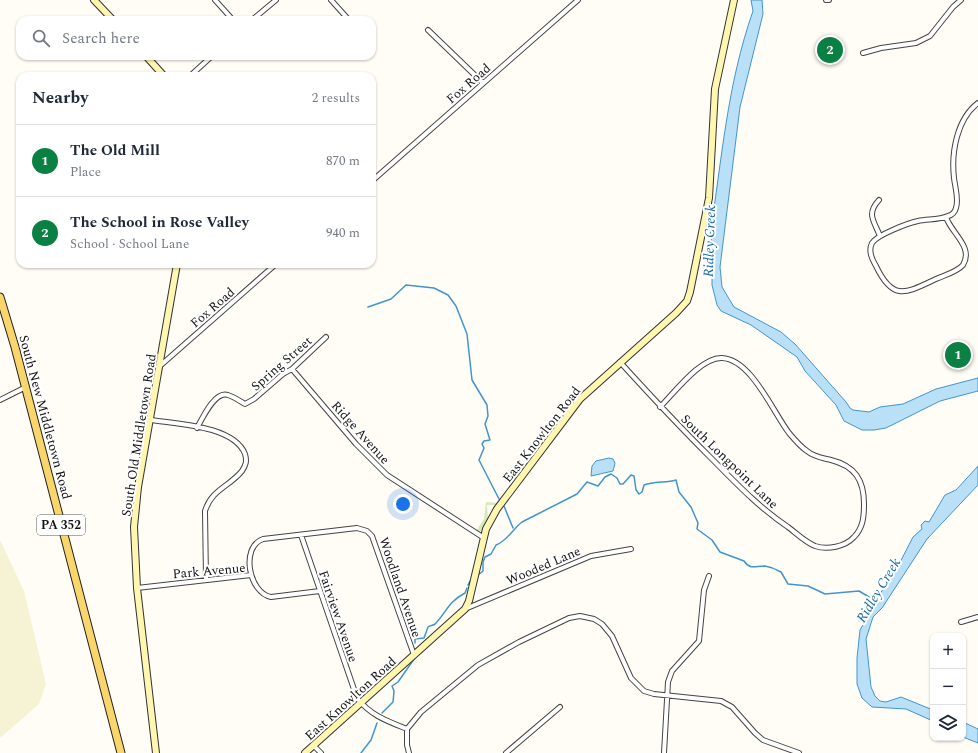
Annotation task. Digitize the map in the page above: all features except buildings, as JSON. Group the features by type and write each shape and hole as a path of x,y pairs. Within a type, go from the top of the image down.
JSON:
{"main road":[{"path":"94,0 109,16"},
{"name":"East Knowlton Road","path":"305,753 465,609 469,601 488,524 494,514 580,399 687,301 709,198 715,89 734,0"},
{"path":"150,60 160,72"},
{"name":"South Old Middletown Road","path":"156,753 137,588 134,526 138,487 161,365 176,268"},
{"name":"South New Middletown Road","path":"0,297 26,387 121,753"}],"street":[{"path":"215,0 230,16"},
{"path":"257,16 276,0"},
{"path":"331,0 345,16"},
{"name":"Fox Road","path":"376,177 578,0"},
{"path":"863,54 881,48 916,43 930,36 953,7 962,0"},
{"path":"428,30 483,83"},
{"path":"194,72 208,60"},
{"path":"946,217 950,228 959,237 966,251 964,264 959,269 910,290 896,290 888,286 882,279 870,252 872,242 880,236 912,222 951,215 957,207 954,161 959,132 965,116 978,103"},
{"path":"879,200 872,206 871,214 880,236"},
{"name":"Fox Road","path":"161,365 271,268"},
{"name":"Spring Street","path":"197,428 214,400 221,395 227,394 245,404 254,399 283,374 292,369 326,337"},
{"name":"South Longpoint Lane","path":"620,362 660,407 768,514 814,545 825,548 833,547 853,539 859,530 864,512 864,495 854,470 845,464 807,452 790,433 753,379 735,361 723,358 711,358 660,407"},
{"name":"Ridge Avenue","path":"292,369 356,444 387,475 484,538"},
{"path":"0,400 26,387"},
{"path":"151,420 224,433 236,440 242,448 246,464 234,479 208,500 205,511 206,580"},
{"name":"Woodland Avenue","path":"252,575 250,554 256,541 357,528 367,531 372,536 414,655"},
{"name":"Fairview Avenue","path":"300,535 357,698 361,703"},
{"name":"Wooded Lane","path":"465,609 591,556 631,549"},
{"name":"Park Avenue","path":"137,588 252,575 258,589 264,596 271,597 320,591"},
{"path":"664,753 667,695 672,671 699,641 704,590 709,576"},
{"path":"410,753 407,745 407,729 421,711 478,665 519,642 569,618 580,616 594,619 608,630 631,678 637,686 644,691 721,701 732,707 763,740 799,753"},
{"path":"961,622 978,617"},
{"path":"361,703 381,719 407,729"},
{"path":"506,753 560,707"},
{"path":"313,745 321,753"}],"shaded area":[{"path":"0,540 24,591 46,684 39,704 0,738"}],"green space":[{"path":"486,502 499,503 496,505 487,505 488,519 480,533 476,531 484,519"}],"water":[{"path":"751,0 762,0 763,14 740,107 720,267 722,287 734,307 781,332 795,344 853,410 869,412 880,407 903,404 936,389 978,378 978,391 940,401 886,428 862,430 844,421 836,405 805,371 797,357 751,325 721,311 717,305 712,285 712,242 710,235 731,94 744,39 753,11"},
{"path":"609,458 613,459 615,463 613,471 591,476 592,466 596,461"},
{"path":"978,466 978,485 927,539 882,608 873,617 866,639 871,687 875,696 880,701 886,702 901,697 930,709 930,720 906,709 872,707 862,698 857,684 857,658 860,630 884,587 897,568 913,537 922,529 921,525 925,521 929,522 945,495 956,490"},
{"path":"966,723 978,729 978,743 966,738"}],"waterway":[{"path":"368,307 391,299 406,285 434,288 448,295 456,306 467,334 472,380 487,405 488,416 485,424 490,440 484,441 482,444 484,448 479,460 499,499"},
{"name":"Ridley Creek","path":"478,575 483,571 483,562 485,557 491,554 496,545 503,541 522,522 577,494 587,482 598,486 605,477 611,474 617,478 620,484 623,484 631,475 634,476 636,490 639,494 642,492 644,485 676,480 679,492 691,507 698,523 697,529 712,540 720,552 744,561 751,567 765,566 777,570 781,572 788,584 808,586 825,594 859,591 869,597"},
{"path":"504,506 513,528"},
{"path":"468,585 470,581"},
{"path":"415,643 415,639 424,638 428,627 435,624 451,603 465,593 467,588"},
{"path":"382,713 393,702 394,691 392,686 398,682 414,659"},
{"path":"361,753 371,740 377,723"}],"place":[{"name":"The School in Rose Valley","path":"830,50"},
{"name":"The Old Mill","path":"958,355"}]}
